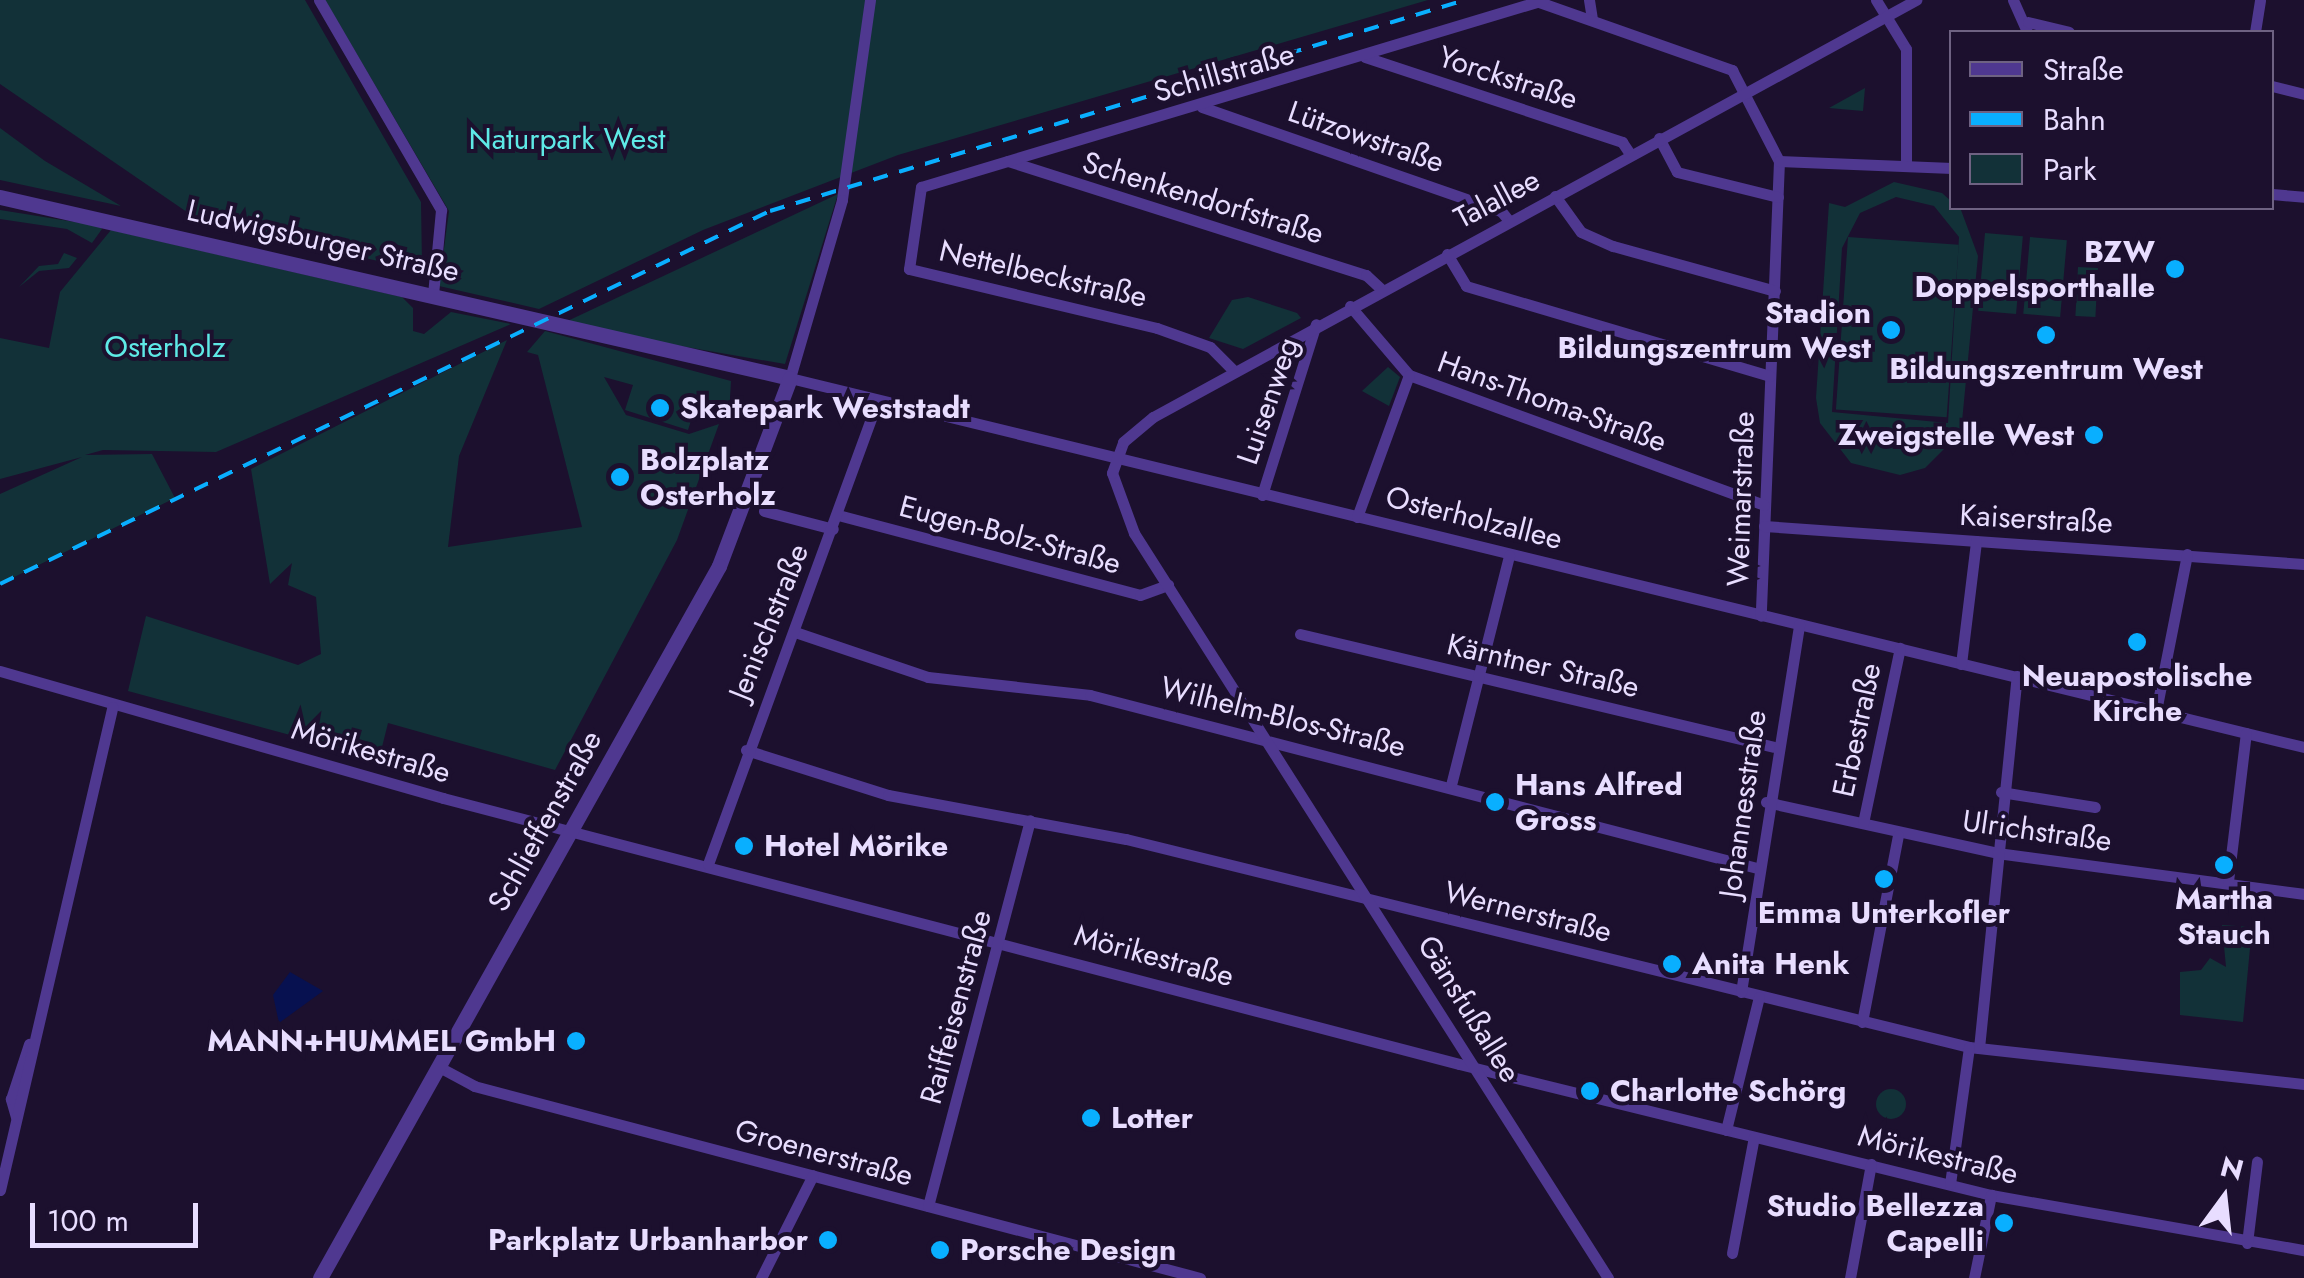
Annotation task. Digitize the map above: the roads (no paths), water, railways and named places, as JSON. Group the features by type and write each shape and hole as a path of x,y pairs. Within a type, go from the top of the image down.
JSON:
{"street":[{"path":"319,0 441,210 433,295"},
{"path":"790,378 842,200 870,0"},
{"path":"1589,0 1592,20"},
{"path":"1876,0 1910,74 1906,165"},
{"name":"Talallee","path":"1116,458 1140,426 1316,324 1916,0"},
{"path":"2013,0 2027,27 2052,30"},
{"path":"2255,30 2260,0"},
{"path":"1541,1 1732,70 1746,90"},
{"name":"Schillstraße","path":"921,188 1541,1"},
{"name":"Yorckstraße","path":"1365,57 1622,142 1630,154"},
{"path":"2274,86 2304,94"},
{"name":"Weimarstraße","path":"1746,90 1779,161 1761,616"},
{"name":"Lützowstraße","path":"1202,106 1501,211 1508,222"},
{"path":"1659,138 1677,172 1778,197"},
{"name":"Schenkendorfstraße","path":"1008,160 1366,275 1381,289"},
{"path":"1779,161 1949,168"},
{"name":"Nettelbeckstraße","path":"921,188 909,269 1157,328 1210,348 1234,371"},
{"path":"2274,194 2304,197"},
{"path":"1555,196 1581,232 1613,246 1775,291"},
{"name":"Ludwigsburger Straße","path":"0,198 632,340"},
{"path":"1447,254 1466,286 1770,376"},
{"name":"Hans-Thoma-Straße","path":"1350,306 1409,376 1764,504"},
{"name":"Luisenweg","path":"1262,496 1316,324"},
{"name":"Osterholzallee","path":"632,340 2304,747"},
{"path":"1357,517 1409,376"},
{"name":"Schlieffenstraße","path":"320,1278 719,566 790,378"},
{"name":"Jenischstraße","path":"708,864 746,750 834,529 878,400"},
{"name":"Gänsfußallee","path":"1116,458 1115,500 1371,898 1608,1278"},
{"path":"764,511 834,529"},
{"name":"Eugen-Bolz-Straße","path":"838,515 1140,596 1168,586"},
{"name":"Kaiserstraße","path":"1764,526 2304,564"},
{"path":"1961,664 1976,541"},
{"path":"2156,711 2186,554"},
{"path":"1451,786 1510,555"},
{"name":"Johannesstraße","path":"1741,992 1774,747 1799,625"},
{"name":"Wilhelm-Blos-Straße","path":"795,632 928,677 1090,695 1757,868"},
{"name":"Kärntner Straße","path":"1300,634 1774,747"},
{"name":"Erbestraße","path":"1863,822 1900,648"},
{"name":"Mörikestraße","path":"0,671 112,707 1476,1068 1991,1195 2304,1250"},
{"path":"1950,1184 1990,944 2001,792 2017,676"},
{"path":"0,1190 16,1117 10,1100 31,1040 112,707"},
{"path":"2228,881 2246,733"},
{"name":"Wernerstraße","path":"746,750 888,795 1030,820 1371,898 1974,1048 2304,1084"},
{"path":"2001,792 2095,807"},
{"name":"Ulrichstraße","path":"1766,802 1863,822 1898,835 1997,853 2304,894"},
{"name":"Raiffeisenstraße","path":"928,1206 1030,820"},
{"path":"1862,1022 1898,835"},
{"path":"1726,1130 1759,997"},
{"name":"Groenerstraße","path":"439,1067 474,1086 928,1206 1160,1273 1200,1278"},
{"path":"1732,1254 1754,1137"},
{"path":"2247,1243 2257,1162"},
{"path":"1850,1278 1871,1164"},
{"path":"761,1278 813,1176"},
{"path":"1974,1278 1991,1195"}],"railway":[{"path":"0,584 770,211 1465,0"}],"place":[{"name":"BZW Doppelsporthalle","path":"2175,269"},
{"name":"Stadion Bildungszentrum West","path":"1891,330"},
{"name":"Bildungszentrum West","path":"2046,335"},
{"name":"Skatepark Weststadt","path":"660,408"},
{"name":"Zweigstelle West","path":"2094,435"},
{"name":"Bolzplatz Osterholz","path":"620,477"},
{"name":"Neuapostolische Kirche","path":"2137,642"},
{"name":"Hans Alfred Gross","path":"1495,802"},
{"name":"Hotel Mörike","path":"744,846"},
{"name":"Martha Stauch","path":"2224,865"},
{"name":"Emma Unterkofler","path":"1884,879"},
{"name":"Anita Henk","path":"1672,964"},
{"name":"MANN+HUMMEL GmbH","path":"576,1041"},
{"name":"Charlotte Schörg","path":"1590,1091"},
{"name":"Lotter","path":"1091,1118"},
{"name":"Studio Bellezza Capelli","path":"2004,1223"},
{"name":"Parkplatz Urbanharbor","path":"828,1240"},
{"name":"Porsche Design","path":"940,1250"}],"park label":[{"name":"Naturpark West","path":"567,139"},
{"name":"Osterholz","path":"165,347"}]}
